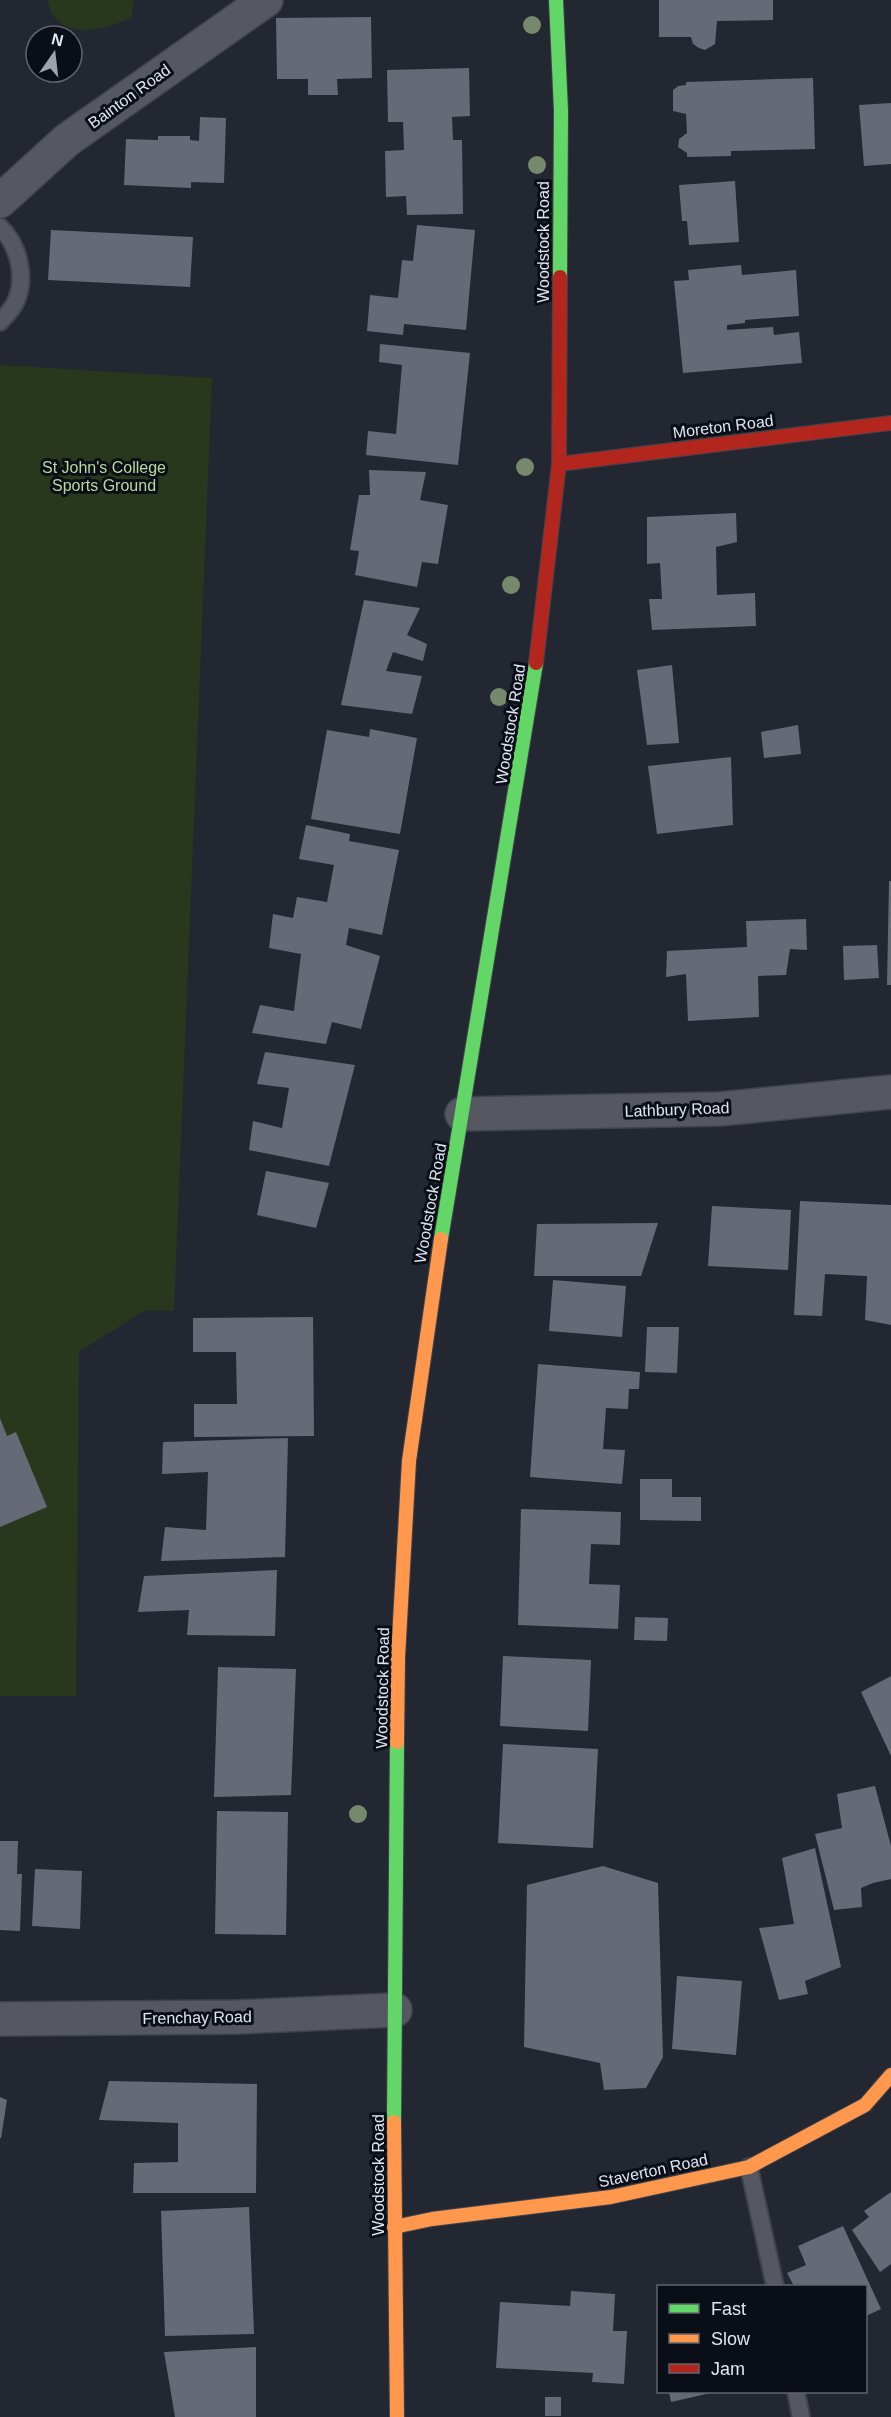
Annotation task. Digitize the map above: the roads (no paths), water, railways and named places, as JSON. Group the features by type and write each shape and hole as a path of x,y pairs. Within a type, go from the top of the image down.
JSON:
{"main road":[{"name":"Woodstock Road","path":"398,2417 394,2227 398,1657 408,1461 432,1291 531,703 559,464 561,111 556,0"},
{"name":"Moreton Road","path":"559,464 891,423"},
{"name":"Staverton Road","path":"394,2227 432,2219 611,2197 749,2167 865,2105 891,2075"}],"street":[{"name":"Bainton Road","path":"0,201 67,140 266,0"},
{"name":"Lathbury Road","path":"462,1114 720,1109 891,1092"},
{"name":"Frenchay Road","path":"0,2019 237,2017 395,2010"}],"lane":[{"path":"0,227 7,234 16,253 21,278 15,303 0,322"},
{"path":"749,2167 775,2285"},
{"path":"796,2393 801,2417"}],"park label":[{"name":"St John's College Sports Ground","path":"104,476"}]}
